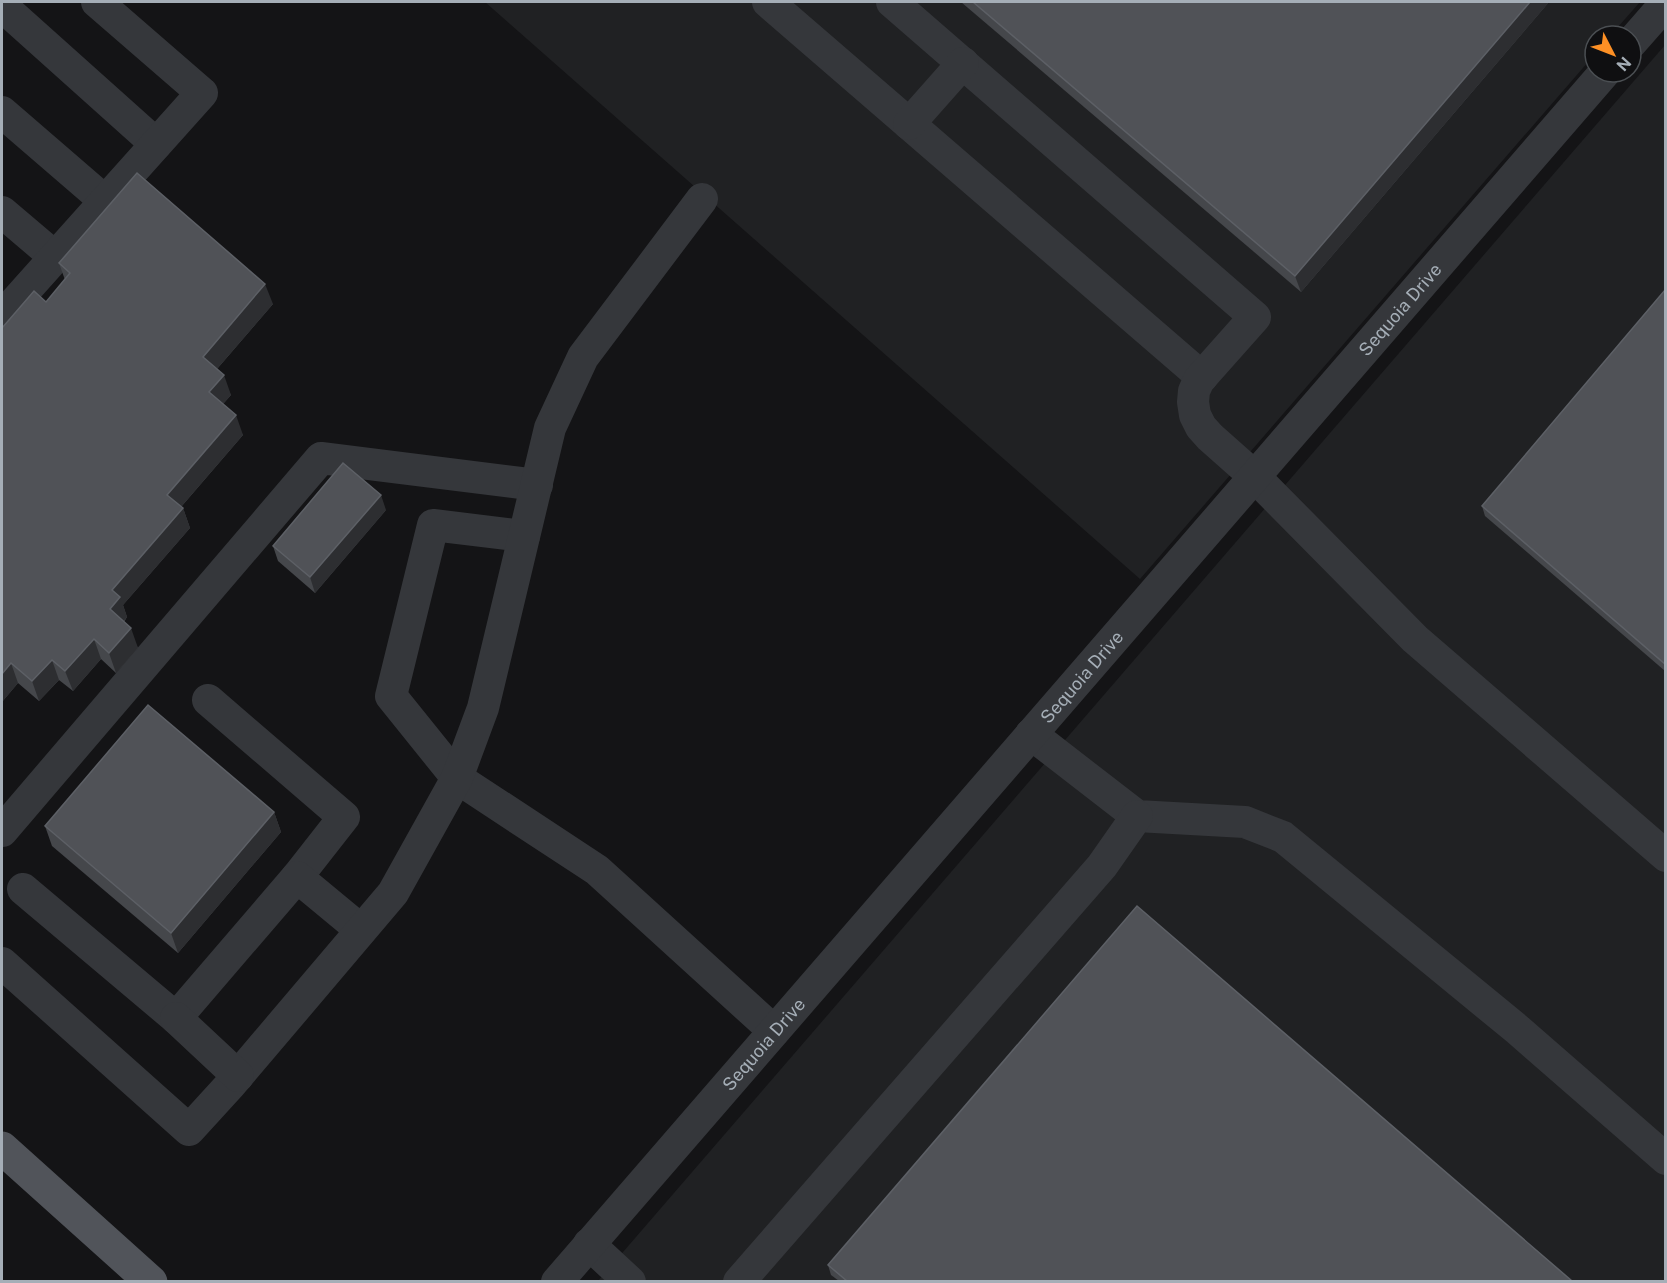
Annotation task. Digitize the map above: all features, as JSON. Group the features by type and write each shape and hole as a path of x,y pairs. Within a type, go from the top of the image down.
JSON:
{"main road":[{"path":"2,1148 152,1281"}],"street":[{"path":"2,308 6,312 202,93 97,2"},
{"path":"768,2 1202,377"},
{"path":"892,2 1255,316 1202,377 1194,391 1195,415 1201,427 1254,476 1415,639 1665,856"},
{"path":"1643,29 1665,3"},
{"path":"2,6 156,144"},
{"path":"909,124 963,63"},
{"name":"Sequoia Drive","path":"557,1281 1595,84"},
{"path":"2,112 105,201"},
{"path":"2,963 189,1130 238,1076 393,893 457,778 483,708 550,428 583,357 702,199"},
{"path":"2,212 55,258"},
{"path":"2,831 321,458 537,485"},
{"path":"524,536 433,525 391,696 457,778 597,870 774,1031"},
{"path":"176,1018 297,877 344,817 208,700"},
{"path":"1031,734 1137,816 1245,822 1283,837 1518,1030 1665,1160"},
{"path":"745,1279 1102,866 1137,816"},
{"path":"297,877 361,930"},
{"path":"23,889 176,1018 238,1076"},
{"path":"589,1244 630,1281"}],"shaded area":[{"path":"485,2 1640,2 1621,24 1583,24 1583,68 1140,579"},
{"path":"1665,45 1665,1281 598,1281 1631,84 1643,84 1643,70"}],"building":[{"path":"973,2 1530,2 1295,276"},
{"path":"137,173 265,284 203,357 224,375 209,392 236,415 167,495 183,508 112,590 120,597 110,609 131,628 109,653 94,639 65,671 52,660 32,681 11,663 2,674 2,328 34,291 46,302 70,273 59,263"},
{"path":"1665,290 1665,664 1482,506"},
{"path":"343,463 381,495 310,577 273,546"},
{"path":"148,705 274,812 171,933 45,826"},
{"path":"1137,906 1572,1281 847,1281 828,1265"}]}
